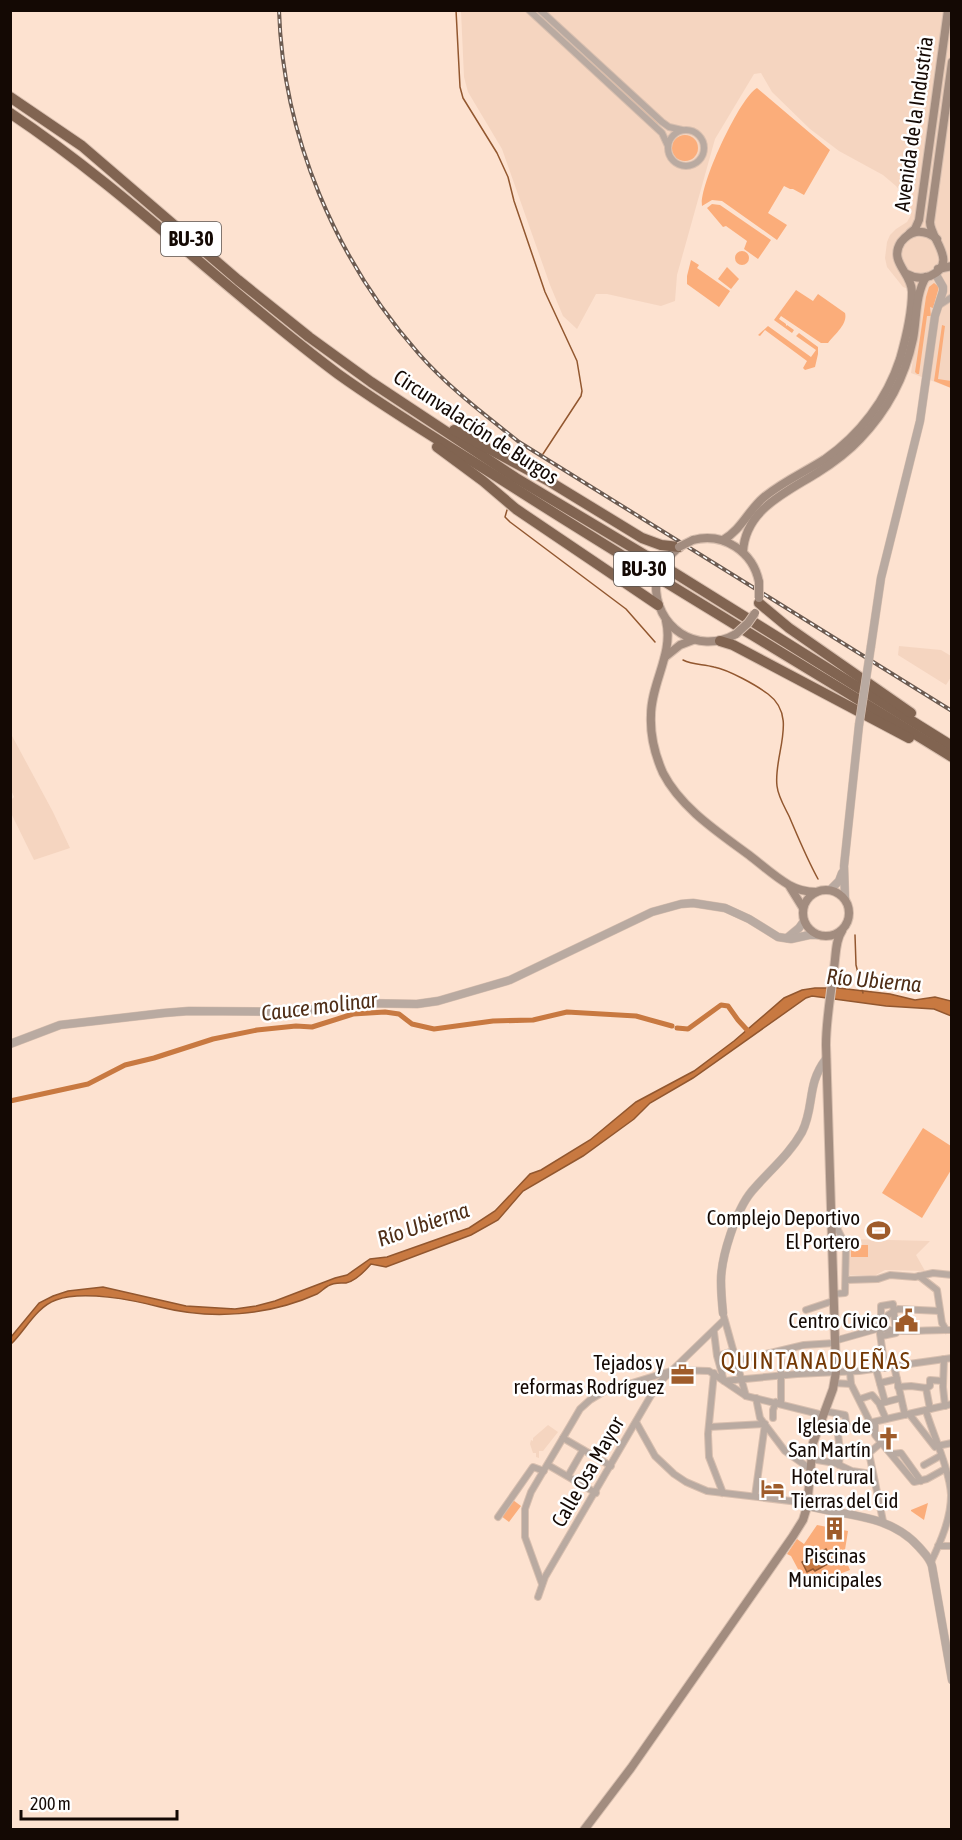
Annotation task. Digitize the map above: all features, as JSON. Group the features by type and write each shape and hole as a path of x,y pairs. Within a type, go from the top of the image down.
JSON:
{"highway":[{"name":"Circunvalación de Burgos","path":"10,97 82,146 238,280 371,382 516,478 665,567 951,746"},
{"name":"Circunvalación de Burgos","path":"10,113 36,130 120,196 340,375 590,537 739,626 951,759"},
{"path":"340,375 483,481 516,509 658,606"},
{"path":"371,382 547,480 642,538 661,545 679,547"},
{"path":"758,605 951,740"},
{"path":"720,641 733,645 951,759"}],"main road":[{"name":"Avenida de la Industria","path":"904,238 915,229 919,220 948,10"},
{"name":"Avenida de la Industria","path":"939,243 930,222 951,62"},
{"path":"723,540 733,535 753,508 766,496 842,446 862,426 878,405 894,374 906,336 912,290 910,280 897,259 900,244 904,238 912,233 929,234 951,257"},
{"path":"743,552 747,530 758,513 776,498 830,465 851,448 873,426 887,406 899,384 908,357 922,284 943,260 939,243"},
{"path":"907,274 917,278 951,266"},
{"path":"706,538 723,540 743,552 754,565 759,582 758,605 745,627 720,641 702,642 678,633 666,621 658,606 656,583 665,560 679,547 693,540 706,538"},
{"path":"584,1830 631,1768 803,1520 810,1463 836,1372 826,1059 829,1005 838,938 849,915 844,899 830,890 805,892 788,884 705,822 685,803 664,774 652,738 651,716 652,698 669,640 666,621"},
{"path":"663,660 680,645 693,640"},
{"path":"788,884 803,908 807,927 831,946 835,957"},
{"path":"803,908 816,892"},
{"path":"820,936 831,936 842,931"}],"street":[{"path":"529,10 662,133 670,157 678,164 689,165 699,160 703,150 702,141 691,131 669,127 662,122 540,10"},
{"path":"668,146 671,137 682,130"},
{"path":"933,273 951,295 938,306"},
{"path":"844,899 844,866 860,725 881,578 920,421 943,287"},
{"path":"830,890 839,881 844,866"},
{"path":"10,1044 60,1025 164,1013 189,1011 287,1013 357,1004 417,1004 438,1001 510,980 652,912 681,904 725,908 749,919 772,935 787,938 820,936"},
{"path":"787,938 804,921"},
{"path":"746,1396 724,1317 722,1269 727,1246 742,1208 752,1191 792,1147 802,1131 807,1118 812,1084 826,1059"},
{"path":"806,1310 845,1293 846,1246 838,1230 830,1197"},
{"path":"846,1280 878,1279 890,1275 920,1276 933,1273 951,1275"},
{"path":"920,1276 936,1288 942,1323 949,1330"},
{"path":"879,1330 893,1304 882,1306"},
{"path":"882,1306 890,1313 896,1332"},
{"path":"882,1306 881,1324 877,1326 885,1368"},
{"path":"890,1313 903,1308 939,1311"},
{"name":"Calle Osa Mayor","path":"538,1597 548,1571 660,1382 714,1332 724,1317"},
{"path":"815,1325 833,1318"},
{"path":"735,1360 804,1345 835,1342 879,1330 896,1332 949,1330"},
{"path":"714,1332 717,1356 724,1381"},
{"path":"721,1355 733,1352"},
{"path":"724,1381 782,1375 851,1372 951,1358"},
{"path":"822,1416 837,1427 847,1428 948,1405 943,1381 944,1359"},
{"path":"773,1418 773,1410 779,1403 781,1361"},
{"path":"894,1366 901,1398 908,1415 939,1451"},
{"path":"876,1369 886,1419"},
{"path":"543,1584 525,1537 524,1517 531,1492 580,1409 603,1392 674,1370 714,1373 746,1396 822,1416 845,1415 847,1428"},
{"path":"851,1372 853,1387 873,1423 875,1435 892,1454 901,1453 921,1481 945,1469"},
{"path":"714,1373 709,1457 723,1493"},
{"path":"880,1383 897,1379"},
{"path":"898,1387 926,1388 930,1386 930,1380 943,1381"},
{"path":"834,1383 853,1387"},
{"path":"926,1388 928,1410 939,1451 950,1478 951,1495 945,1529 931,1562"},
{"path":"860,1399 872,1395 882,1403"},
{"path":"756,1398 760,1418 785,1451 810,1463 839,1465 852,1471 872,1474"},
{"path":"882,1403 901,1398"},
{"path":"636,1422 655,1456 674,1474 706,1491 807,1502 883,1521 908,1535 931,1562 951,1680"},
{"path":"709,1427 765,1424"},
{"path":"755,1496 765,1424"},
{"path":"837,1427 839,1465"},
{"path":"563,1438 611,1466"},
{"path":"882,1442 869,1453 883,1521"},
{"path":"924,1465 951,1443"},
{"path":"840,1450 853,1448 871,1450"},
{"path":"568,1476 583,1450"},
{"path":"498,1517 533,1467 546,1468 568,1476 596,1493"},
{"path":"938,1546 951,1546"}],"shaded area":[{"path":"461,11 951,11 951,388 911,373 922,294 903,287 887,267 885,258 890,235 907,222 911,215 904,196 883,175 839,151 810,129 772,92 761,73 754,74 715,139 677,275 675,301 661,306 607,294 596,294 577,329 563,316 502,149 468,92 464,77"},
{"path":"533,11 536,11 659,123 657,124"},
{"path":"757,88 830,150 804,195 784,186 768,213 787,225 777,240 722,201 712,200 702,206 707,180 722,142 741,107"},
{"path":"685,135 694,139 698,148 694,157 685,161 676,157 672,148 676,139"},
{"path":"712,204 720,205 771,240 758,259 744,249 747,241 726,226 723,227 707,208"},
{"path":"742,251 747,253 749,258 747,263 742,265 737,263 735,258 737,253"},
{"path":"691,260 699,265 697,268 730,291 719,307 687,284"},
{"path":"727,267 739,279 731,289 718,279"},
{"path":"934,283 939,287 933,308 930,307 931,316 927,316 919,374 917,374 915,372 926,297 929,287"},
{"path":"796,290 813,301 818,294 845,313 843,325 828,343 821,343 781,316 779,319 794,330 792,333 774,320"},
{"path":"942,325 945,326 938,379 951,381 951,388 934,381"},
{"path":"768,326 811,357 816,350 796,336 799,333 818,347 815,367 805,370 803,368 807,361 765,330 760,336 758,335"},
{"path":"899,646 941,650 951,656 951,677 946,685 898,655"},
{"path":"11,734 70,848 34,860 11,813 11,800 14,797 11,790"},
{"path":"838,988 890,994 915,1000 935,997 951,1001 951,1016 934,1009 886,1006 812,996 806,998 693,1078 650,1103 634,1119 583,1156 523,1191 498,1220 471,1235 386,1267 371,1264 350,1282 332,1284 317,1294 259,1311 239,1314 199,1314 108,1297 67,1297 42,1308 11,1344 11,1337 39,1303 68,1291 103,1287 186,1306 235,1309 256,1306 347,1275 370,1259 387,1257 469,1228 495,1211 530,1174 541,1170 590,1140 636,1102 694,1071 734,1041 784,998 802,990"},
{"path":"923,1128 951,1146 951,1170 922,1218 882,1193"},
{"path":"848,1239 930,1241 916,1255 925,1271 885,1270 876,1275 850,1275"},
{"path":"851,1245 868,1245 868,1257 851,1257"},
{"path":"548,1425 558,1432 543,1451 539,1451 539,1458 536,1457 536,1453 533,1453 531,1440 533,1441 533,1438"},
{"path":"513,1500 521,1506 509,1522 501,1516"},
{"path":"928,1503 924,1520 911,1511 911,1510"},
{"path":"817,1525 848,1531 844,1556 850,1570 807,1586 791,1556 787,1554 797,1539 804,1544"},
{"path":"826,1549 833,1561 815,1571 813,1569 807,1572 802,1562"}],"waterway":[{"path":"456,10 460,87 463,98 497,153 508,177 545,292 577,361 581,396 543,454"},
{"path":"507,510 505,517 510,522 626,609 655,642"},
{"path":"683,660 735,674 763,690 777,703 782,714 783,725 777,774 778,790 818,879"},
{"name":"Río Ubierna","path":"855,935 856,965 863,993"},
{"name":"Cauce molinar","path":"677,1028 688,1029 721,1005 728,1006 749,1032"},
{"name":"Cauce molinar","path":"10,1101 88,1084 125,1065 213,1039 257,1030 296,1026 312,1027 353,1014 385,1012 399,1014 412,1024 434,1029 493,1021 533,1020 567,1012 636,1016 672,1026"}],"railway":[{"path":"279,10 283,57 291,104 303,150 319,194 339,237 363,278 389,317 430,366 467,400 519,442 952,711"}],"place":[{"name":"Complejo Deportivo El Portero","path":"878,1230"},
{"name":"Centro Cívico","path":"906,1321"},
{"name":"Tejados y reformas Rodríguez","path":"682,1375"},
{"name":"Iglesia de San Martín","path":"889,1438"},
{"name":"Hotel rural Tierras del Cid","path":"773,1489"},
{"name":"Piscinas Municipales","path":"835,1528"}],"district":[{"name":"QUINTANADUEÑAS","path":"816,1361"}]}
